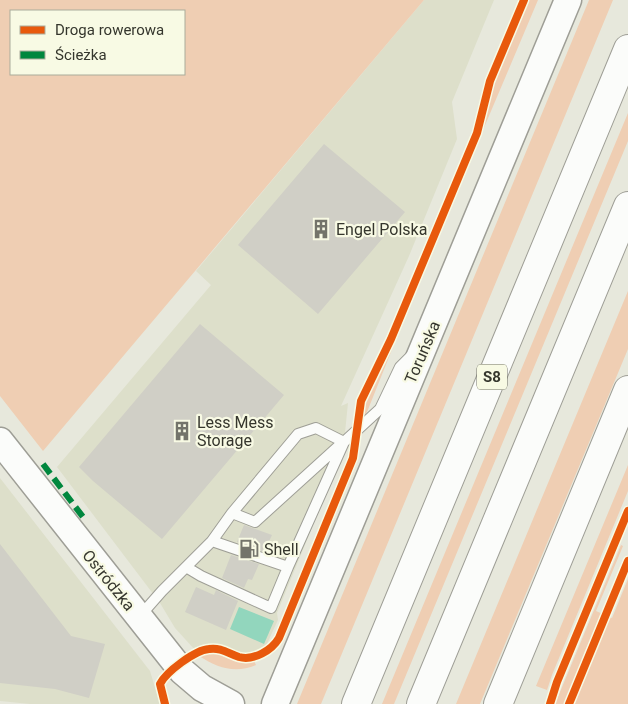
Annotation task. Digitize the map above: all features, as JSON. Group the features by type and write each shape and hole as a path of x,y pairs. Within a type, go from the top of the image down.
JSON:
{"highway":[{"name":"S8","path":"356,704 628,49"},
{"path":"421,704 628,206"},
{"path":"498,704 628,390"}],"street":[{"name":"Toruńska","path":"275,704 568,0"},
{"name":"Ostródzka","path":"0,441 139,618 188,677 202,688 231,704"}],"lane":[{"path":"232,513 255,522 380,409 400,367 427,342"},
{"path":"139,618 212,542 232,513 298,434 316,428 344,442"},
{"path":"186,567 201,576 271,608 344,442"},
{"path":"212,542 288,567"}],"shaded area":[{"path":"0,0 424,0 43,451 0,396"},
{"path":"424,0 494,0 452,102 457,139 409,256 341,406 348,403 342,462 334,474 277,613 278,620 265,648 253,653 244,654 225,647 210,645 195,650 175,628 160,603 57,467 211,285 196,271"},
{"path":"529,0 538,0 483,130 492,87"},
{"path":"589,0 613,0 321,704 297,704"},
{"path":"628,113 628,141 394,704 382,704"},
{"path":"628,291 628,349 480,704 456,704"},
{"path":"397,337 367,412 362,419 364,406"},
{"path":"628,465 628,491 547,690 536,686"},
{"path":"0,478 150,671 160,704 30,704 0,701"},
{"path":"621,545 623,546 596,611 612,618 628,579 628,704 555,704"},
{"path":"239,607 274,621 264,644 230,629"},
{"path":"215,653 244,662 254,661 256,665 241,669 227,668 213,664 199,656"}],"building":[{"name":"Engel Polska","path":"324,144 405,212 318,314 238,245"},
{"name":"Less Mess Storage","path":"200,324 284,395 162,539 79,467"},
{"path":"244,525 272,535 264,552 237,542"},
{"path":"0,544 71,636 105,644 89,698 55,689 0,683"},
{"path":"231,555 259,564 252,580 248,579 244,588 222,578"},
{"path":"196,587 214,595 216,590 238,601 226,630 185,612"}],"marked path":[{"path":"43,464 83,517"}],"cycle path":[{"path":"165,704 160,684 168,674 189,657 203,650 213,649 245,658 256,656 272,647 279,638 353,458 361,401 391,339 477,133 490,81 524,0"},
{"path":"550,704 557,682 628,511"},
{"path":"569,704 628,561"}],"place":[{"name":"Engel Polska","path":"321,229"},
{"name":"Less Mess Storage","path":"182,431"},
{"name":"Shell","path":"249,549"}]}
